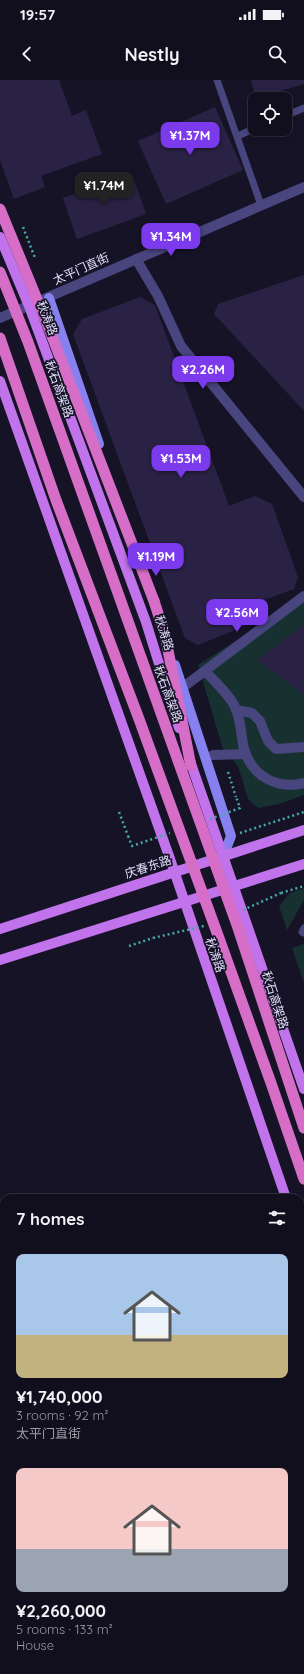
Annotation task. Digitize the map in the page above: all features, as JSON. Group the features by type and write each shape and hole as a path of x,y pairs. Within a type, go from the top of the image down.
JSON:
{"highway":[{"path":"0,209 45,317 154,601 165,635 191,766"},
{"name":"秋石高架路","path":"0,272 34,357 238,928 304,1128"},
{"path":"0,338 56,500 139,719 219,938 304,1179"}],"main road":[{"name":"秋涛路","path":"0,237 29,306 146,622 191,766 304,1089"},
{"path":"49,298 231,836 223,856"},
{"name":"秋涛路","path":"0,381 174,872 285,1194"},
{"name":"庆春东路","path":"0,929 304,830"},
{"path":"0,960 304,864"}],"street":[{"name":"太平门直街","path":"0,318 304,187"},
{"path":"136,259 158,296 181,346 304,497"},
{"path":"182,688 304,596"},
{"path":"205,671 236,710 246,754 253,766 266,779 279,785 294,786 304,783"},
{"path":"236,710 252,713 260,721 268,741 276,748 304,747"},
{"path":"213,755 246,754"}],"lane":[{"path":"217,80 238,136 261,206"},
{"path":"292,113 304,108"},
{"path":"238,136 248,131"},
{"path":"304,928 302,932 304,933"}],"path":[{"path":"23,227 35,258"},
{"path":"228,772 236,797"},
{"path":"119,812 128,836"},
{"path":"281,893 304,886"},
{"path":"129,946 154,938"}],"green space":[{"path":"304,597 304,795 279,804 258,808 248,799 238,766 223,749 198,665"},
{"path":"304,888 304,900 287,930 279,906 290,893"},
{"path":"304,944 304,983 292,948"}],"building":[{"path":"0,80 59,80 72,116 86,110 102,154 41,176 45,187 14,199 0,160"},
{"path":"251,80 304,80 304,84 277,92 254,92"},
{"path":"215,107 243,170 166,204 138,141"},
{"path":"132,174 146,214 77,239 63,198"},
{"path":"304,275 304,411 214,314 218,304"},
{"path":"140,297 155,305 229,506 255,496 272,504 298,577 294,589 264,600 266,605 255,622 198,645 185,638 73,334 82,319"},
{"path":"304,624 304,695 257,660"}]}
